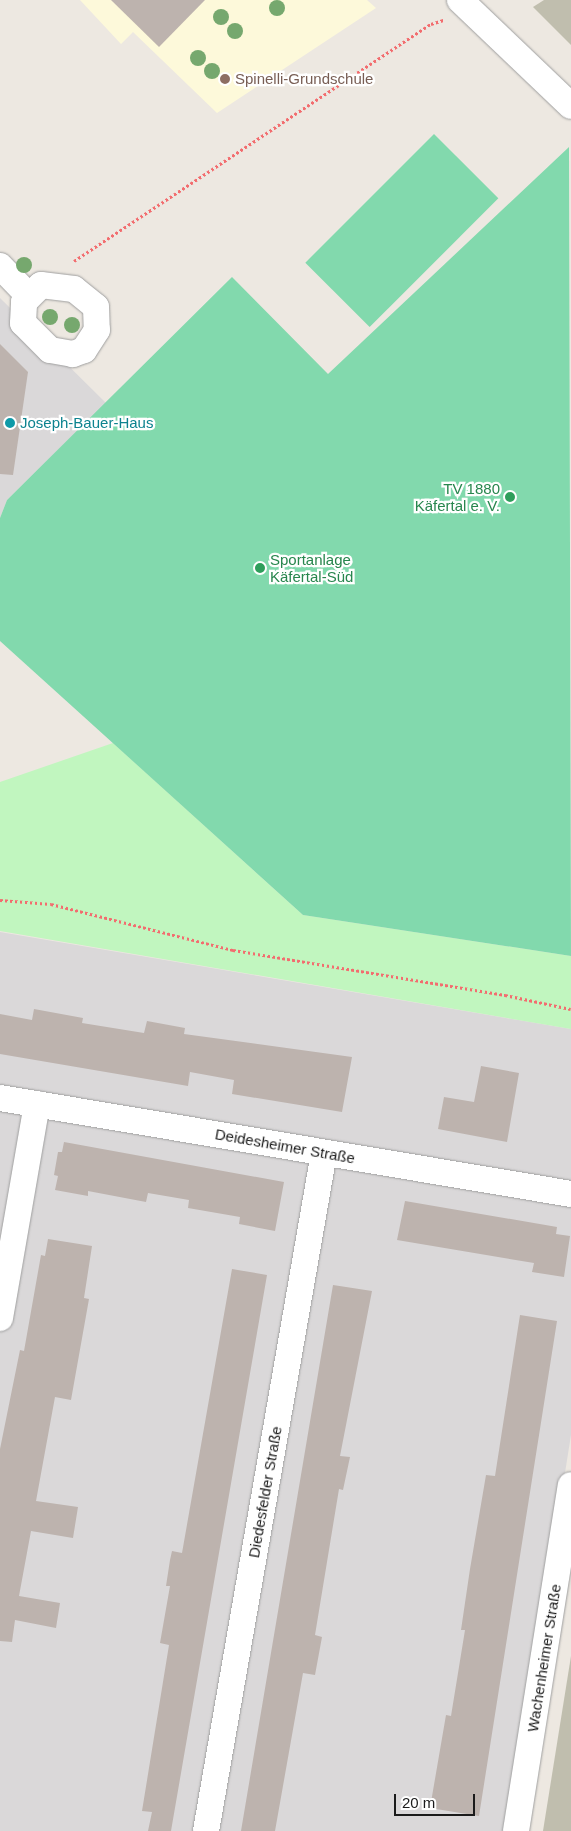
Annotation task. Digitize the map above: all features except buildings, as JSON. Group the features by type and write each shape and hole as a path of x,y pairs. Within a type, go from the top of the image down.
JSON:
{"street":[{"path":"471,3 571,106"},
{"path":"0,266 35,290"},
{"name":"Deidesheimer Straße","path":"0,1098 571,1194"},
{"path":"0,1318 37,1104"},
{"name":"Diedesfelder Straße","path":"206,1831 324,1153"},
{"name":"Wachenheimer Straße","path":"516,1831 571,1485"}],"path":[{"path":"35,290 431,24 471,3"},
{"path":"0,900 51,904 234,950 505,995 571,1010"}],"shaded area":[{"name":"Spinelli-Grundschule","path":"80,0 367,0 376,8 217,113 133,32 121,44"},
{"path":"544,0 571,0 571,45 533,7"},
{"path":"0,298 106,403 7,500 0,518"},
{"path":"0,932 571,1029 571,1435 508,1831 0,1831"},
{"path":"571,1656 571,1831 543,1831"}],"green space":[{"path":"434,134 498,198 370,327 305,263"},
{"name":"Sportanlage Käfertal-Süd","path":"569,147 571,956 303,915 0,641 0,518 7,500 232,277 328,374"},
{"path":"113,743 303,915 571,956 571,1029 0,931 0,782"}],"place":[{"name":"Spinelli-Grundschule","path":"225,79"},
{"name":"Joseph-Bauer-Haus","path":"10,423"},
{"name":"TV 1880 Käfertal e. V.","path":"510,497"},
{"name":"Sportanlage Käfertal-Süd","path":"260,568"}]}
